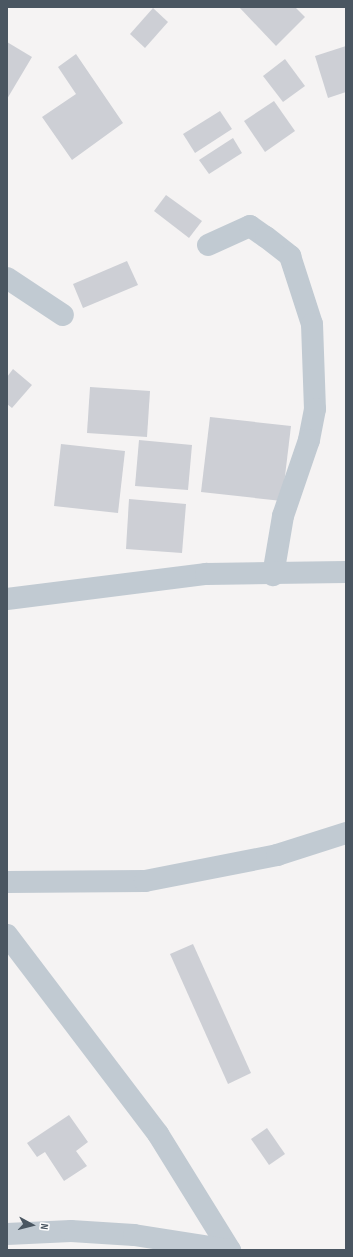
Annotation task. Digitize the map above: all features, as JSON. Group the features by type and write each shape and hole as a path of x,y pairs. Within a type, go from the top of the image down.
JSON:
{"street":[{"path":"208,245 250,226 266,237 290,256 312,324 315,409 309,440 283,516 273,575"},
{"path":"7,278 64,314"},
{"path":"7,599 206,574 273,575 346,572"},
{"path":"7,882 145,881 277,856 346,833"},
{"path":"7,935 158,1134 230,1250"},
{"path":"7,1234 71,1231 134,1235 230,1250"}],"building":[{"path":"239,7 295,7 305,17 276,46"},
{"path":"153,8 168,22 145,48 130,34"},
{"path":"7,42 32,57 7,99"},
{"path":"346,46 346,92 328,98 315,56"},
{"path":"76,54 123,123 72,160 42,117 76,94 58,67"},
{"path":"285,59 305,86 283,102 263,76"},
{"path":"274,101 295,131 265,152 244,121"},
{"path":"220,111 232,129 195,153 183,134"},
{"path":"233,138 242,153 209,174 199,160"},
{"path":"166,195 202,221 189,238 154,211"},
{"path":"127,261 138,285 83,308 73,284"},
{"path":"13,369 32,385 12,408 7,404 7,377"},
{"path":"90,387 150,391 147,437 87,433"},
{"path":"210,417 291,426 282,501 201,492"},
{"path":"139,440 192,445 188,490 135,486"},
{"path":"61,444 125,451 118,513 54,506"},
{"path":"129,499 186,504 182,553 126,549"},
{"path":"193,944 251,1073 228,1084 170,954"},
{"path":"69,1115 88,1142 76,1151 87,1166 64,1181 45,1152 37,1157 27,1143"},
{"path":"267,1128 285,1154 269,1165 251,1139"}]}
